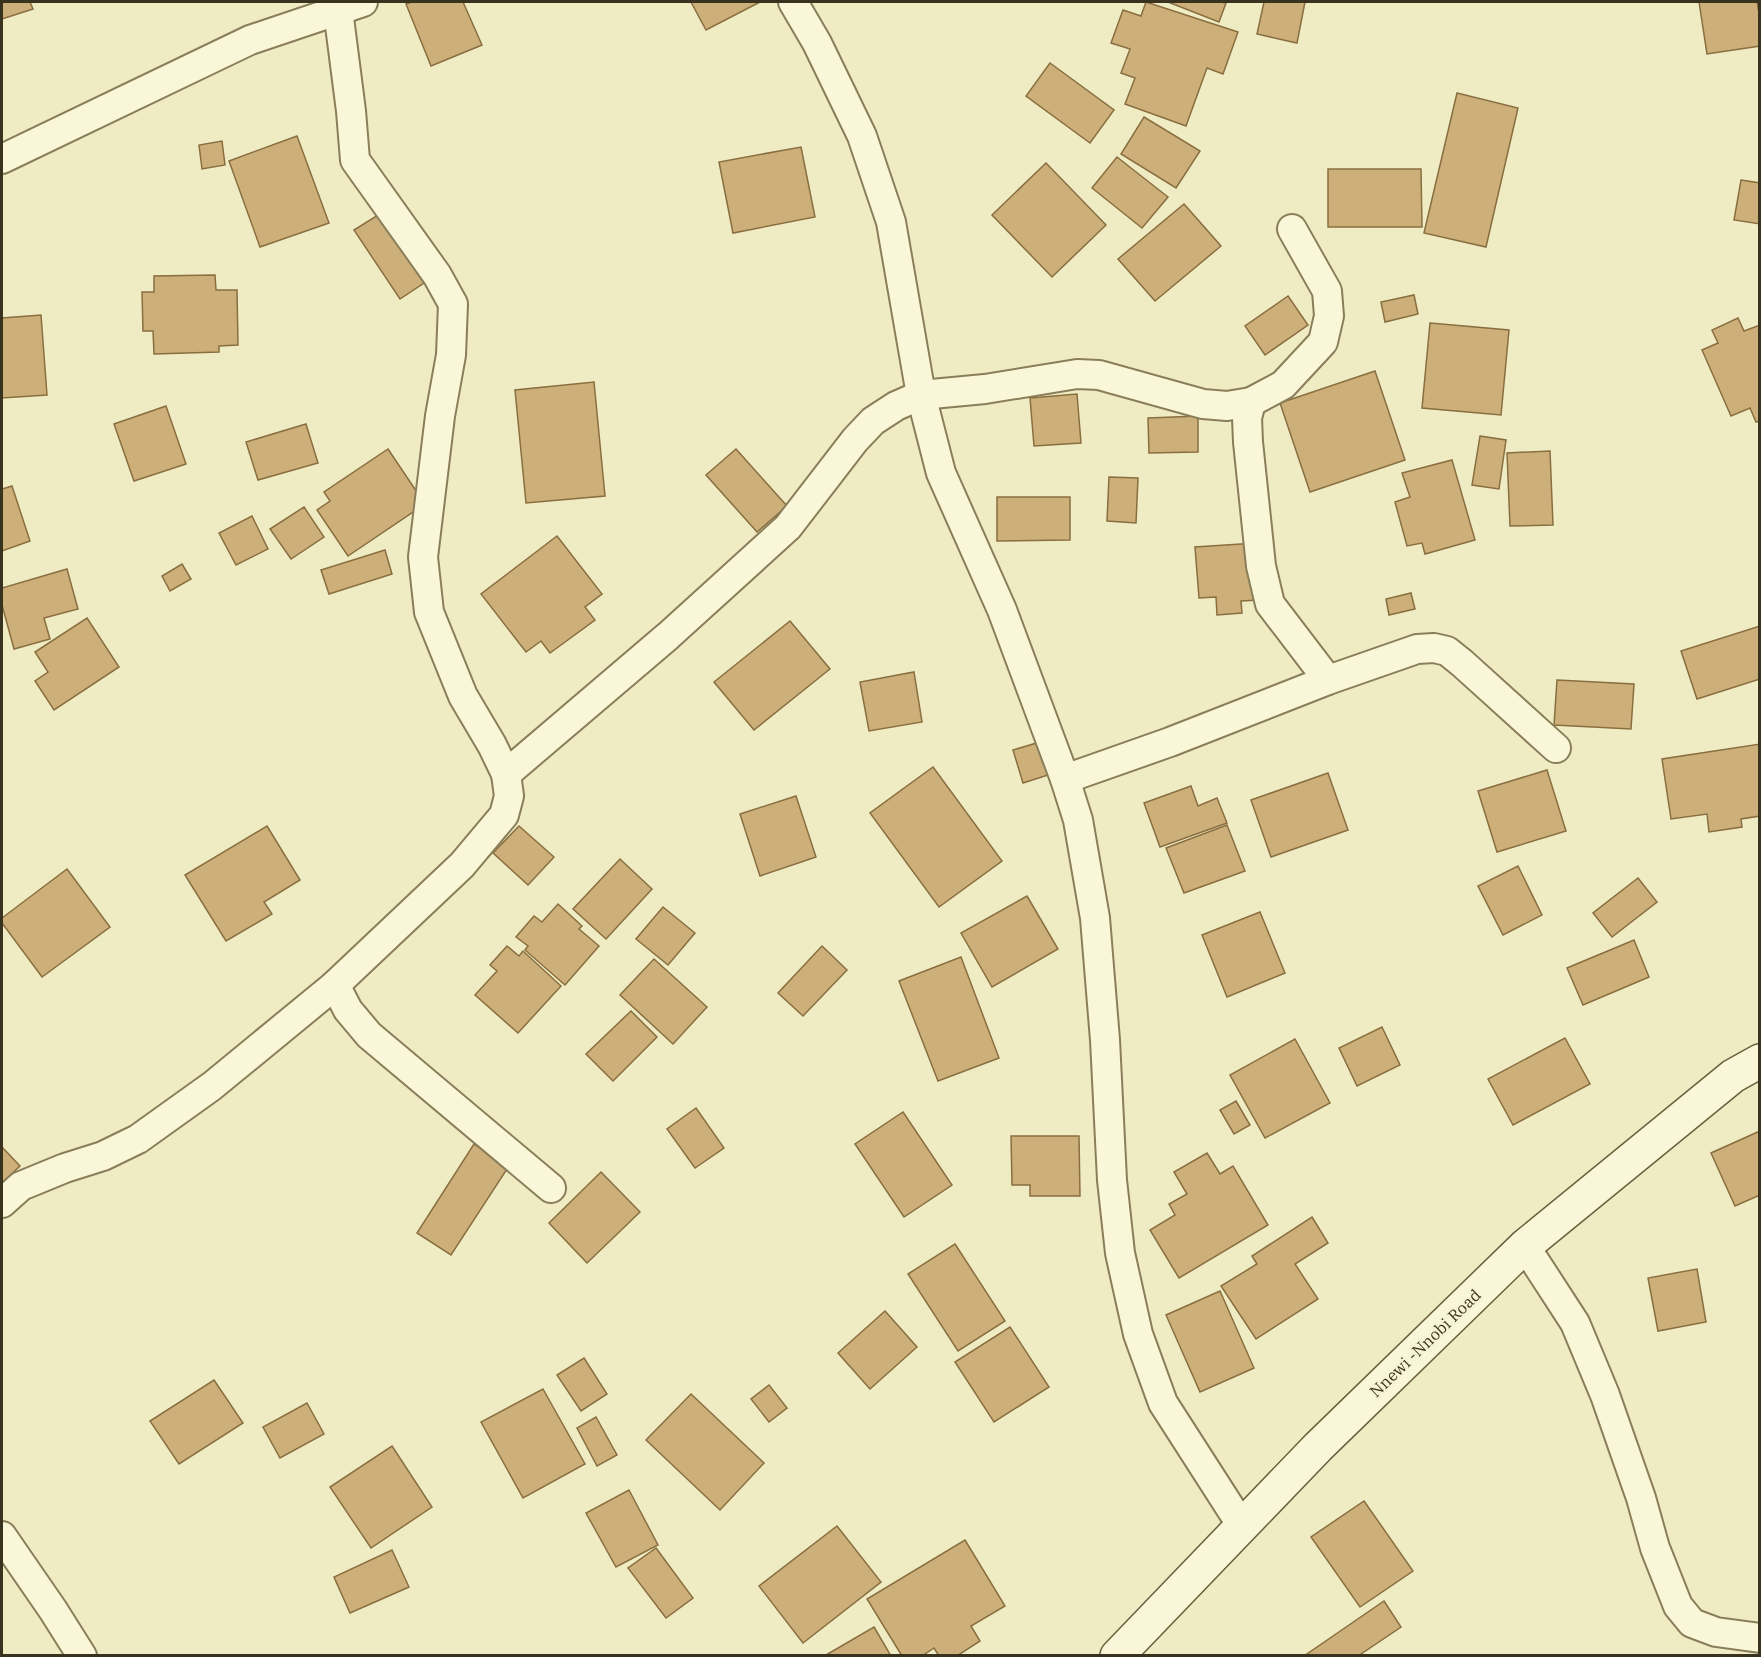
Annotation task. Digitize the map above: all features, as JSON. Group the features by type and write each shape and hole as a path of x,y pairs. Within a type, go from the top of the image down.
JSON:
{"main road":[{"name":"Nnewi -Nnobi Road","path":"1117,1656 1318,1447 1525,1246 1733,1076 1760,1061"}],"street":[{"path":"793,2 817,43 862,136 891,222 921,395 941,473 1002,610 1078,820 1095,918 1113,1190 1120,1253 1138,1334 1163,1403 1242,1526"},
{"path":"2,159 250,40 351,6 351,111 355,160 437,275 453,304 451,355 440,416 423,557 429,612 463,696 506,774 509,796 504,815 462,865 335,985 212,1086 138,1139 103,1156 21,1186 2,1203"},
{"path":"506,774 668,636 788,527 855,440 873,421 896,406 921,395 985,389 1077,374 1099,375 1203,404 1227,406 1251,402 1283,385 1323,342 1329,316 1327,291 1292,229"},
{"path":"1251,402 1247,418 1248,442 1261,566 1270,604 1328,680"},
{"path":"1065,779 1170,742 1328,680 1417,650 1434,648 1447,651 1556,748"},
{"path":"335,985 348,1010 369,1035 551,1188"},
{"path":"1525,1246 1575,1323 1605,1395 1641,1498 1655,1548 1678,1606 1692,1623 1716,1632 1760,1638"},
{"path":"2,1536 82,1656"}],"building":[{"path":"2,2 30,2 33,9 2,19"},
{"path":"463,2 482,45 431,66 406,4"},
{"path":"691,2 760,2 706,30"},
{"path":"1146,2 1238,32 1223,74 1207,68 1186,126 1125,104 1135,78 1121,73 1130,49 1111,43 1123,10 1141,16"},
{"path":"1168,2 1221,2 1226,3 1219,22"},
{"path":"1264,2 1305,2 1297,43 1257,34"},
{"path":"1699,2 1757,2 1760,18 1760,46 1707,54"},
{"path":"1050,63 1114,110 1090,143 1026,96"},
{"path":"1457,93 1518,108 1486,247 1424,233"},
{"path":"1144,117 1200,151 1176,188 1121,154"},
{"path":"297,136 329,223 260,247 229,161"},
{"path":"222,141 225,165 202,169 199,145"},
{"path":"801,147 815,217 733,233 719,162"},
{"path":"1117,157 1168,197 1142,228 1092,188"},
{"path":"1046,163 1106,225 1052,277 992,215"},
{"path":"1328,169 1421,169 1422,227 1328,227"},
{"path":"1741,180 1760,183 1760,224 1734,220"},
{"path":"1184,204 1221,246 1155,301 1118,259"},
{"path":"378,215 424,283 400,299 354,230"},
{"path":"215,275 216,290 237,290 238,345 219,346 219,352 154,354 153,331 143,331 142,292 154,292 154,276"},
{"path":"1414,295 1418,314 1385,322 1381,302"},
{"path":"1288,296 1308,325 1265,355 1245,326"},
{"path":"41,315 47,395 2,398 2,318"},
{"path":"1738,318 1744,331 1760,325 1760,421 1756,422 1750,408 1731,416 1702,350 1718,343 1712,330"},
{"path":"1430,323 1509,330 1501,415 1422,408"},
{"path":"1375,371 1405,460 1310,492 1280,403"},
{"path":"594,382 605,496 526,503 515,390"},
{"path":"1077,394 1081,443 1034,446 1030,398"},
{"path":"166,406 186,464 134,481 114,424"},
{"path":"1198,416 1198,452 1149,453 1148,418"},
{"path":"306,424 318,463 258,480 246,442"},
{"path":"1480,436 1506,440 1499,489 1472,485"},
{"path":"388,449 425,504 348,556 317,510 330,501 324,492"},
{"path":"736,449 787,506 757,532 706,475"},
{"path":"1550,451 1553,525 1510,526 1507,453"},
{"path":"1452,460 1475,540 1425,554 1422,543 1407,546 1395,502 1410,497 1402,473"},
{"path":"1109,477 1138,478 1136,523 1107,521"},
{"path":"12,486 30,541 2,551 2,489"},
{"path":"997,497 1070,497 1070,540 997,541"},
{"path":"304,507 324,537 291,559 270,529"},
{"path":"252,516 268,549 236,565 219,533"},
{"path":"557,536 602,594 585,607 595,620 550,653 541,641 526,652 481,594"},
{"path":"1256,543 1260,600 1241,601 1242,613 1217,615 1216,597 1199,598 1195,547"},
{"path":"385,550 392,574 329,594 321,570"},
{"path":"182,564 191,579 170,591 162,576"},
{"path":"67,569 78,609 44,618 50,639 14,649 2,605 2,588"},
{"path":"1411,593 1415,609 1389,615 1386,599"},
{"path":"87,618 119,667 54,710 35,681 48,672 35,652"},
{"path":"790,621 830,669 754,730 714,682"},
{"path":"1760,626 1760,679 1697,699 1681,651"},
{"path":"914,672 922,722 869,731 860,682"},
{"path":"1557,680 1634,684 1631,729 1554,725"},
{"path":"1040,742 1051,774 1023,783 1013,750"},
{"path":"1760,744 1760,816 1741,819 1742,827 1709,832 1707,814 1671,819 1662,759"},
{"path":"933,767 1002,861 939,907 870,813"},
{"path":"1547,770 1566,831 1497,852 1478,791"},
{"path":"1328,773 1348,830 1271,857 1251,800"},
{"path":"1191,786 1198,806 1217,798 1227,823 1160,847 1144,803"},
{"path":"796,796 816,857 760,876 740,814"},
{"path":"1227,825 1245,871 1184,893 1166,848"},
{"path":"267,826 300,880 264,902 272,914 226,941 185,875"},
{"path":"519,826 554,857 528,885 493,853"},
{"path":"620,859 652,889 606,939 573,909"},
{"path":"1518,866 1542,915 1503,935 1478,886"},
{"path":"67,869 110,927 42,977 2,923 2,918"},
{"path":"1638,878 1657,902 1612,937 1593,913"},
{"path":"1027,896 1058,949 992,987 961,933"},
{"path":"558,904 582,926 579,929 599,946 565,985 525,950 528,946 516,937 534,916 542,922"},
{"path":"663,907 695,933 668,965 636,939"},
{"path":"1260,912 1285,973 1227,997 1202,935"},
{"path":"1634,940 1649,977 1583,1005 1567,968"},
{"path":"507,946 519,956 523,951 561,986 518,1033 475,995 497,971 490,965"},
{"path":"822,946 847,970 803,1016 778,993"},
{"path":"961,957 999,1058 938,1081 899,981"},
{"path":"654,959 707,1007 673,1044 620,995"},
{"path":"631,1011 657,1037 613,1081 586,1054"},
{"path":"1382,1027 1400,1065 1357,1086 1339,1048"},
{"path":"1565,1038 1590,1084 1513,1125 1488,1079"},
{"path":"1295,1039 1330,1103 1265,1138 1230,1075"},
{"path":"1236,1101 1250,1125 1234,1134 1220,1110"},
{"path":"696,1108 724,1148 695,1168 667,1129"},
{"path":"903,1112 952,1185 904,1217 855,1144"},
{"path":"1760,1131 1760,1195 1735,1206 1711,1153"},
{"path":"1011,1136 1079,1136 1080,1196 1030,1196 1030,1185 1012,1185"},
{"path":"474,1144 509,1166 451,1255 417,1233"},
{"path":"2,1147 20,1166 2,1183"},
{"path":"1207,1153 1220,1174 1233,1166 1268,1225 1179,1278 1150,1230 1175,1215 1169,1204 1187,1194 1174,1172"},
{"path":"601,1172 640,1212 587,1263 549,1223"},
{"path":"1312,1217 1328,1243 1295,1264 1318,1299 1256,1339 1221,1286 1257,1264 1252,1256"},
{"path":"955,1244 1005,1321 958,1351 908,1274"},
{"path":"1697,1269 1706,1322 1658,1331 1648,1278"},
{"path":"1220,1291 1254,1368 1200,1392 1166,1315"},
{"path":"885,1311 917,1347 870,1389 838,1353"},
{"path":"1010,1327 1049,1387 994,1422 955,1362"},
{"path":"584,1358 607,1394 581,1411 557,1375"},
{"path":"214,1380 243,1423 179,1464 150,1421"},
{"path":"769,1385 787,1408 769,1422 751,1399"},
{"path":"543,1389 585,1464 523,1498 481,1422"},
{"path":"691,1394 764,1463 720,1510 646,1440"},
{"path":"307,1403 324,1434 280,1458 263,1427"},
{"path":"596,1417 617,1455 597,1466 577,1428"},
{"path":"392,1446 432,1507 371,1548 330,1487"},
{"path":"629,1490 658,1545 616,1567 586,1513"},
{"path":"1364,1501 1413,1571 1360,1607 1311,1537"},
{"path":"837,1526 881,1582 803,1643 759,1586"},
{"path":"965,1540 1005,1606 971,1626 980,1641 957,1656 939,1656 934,1648 922,1656 902,1656 867,1599"},
{"path":"656,1548 693,1598 666,1618 628,1568"},
{"path":"392,1550 409,1587 350,1613 334,1577"},
{"path":"1384,1601 1401,1627 1358,1656 1304,1656"},
{"path":"874,1627 891,1656 826,1655"}]}
